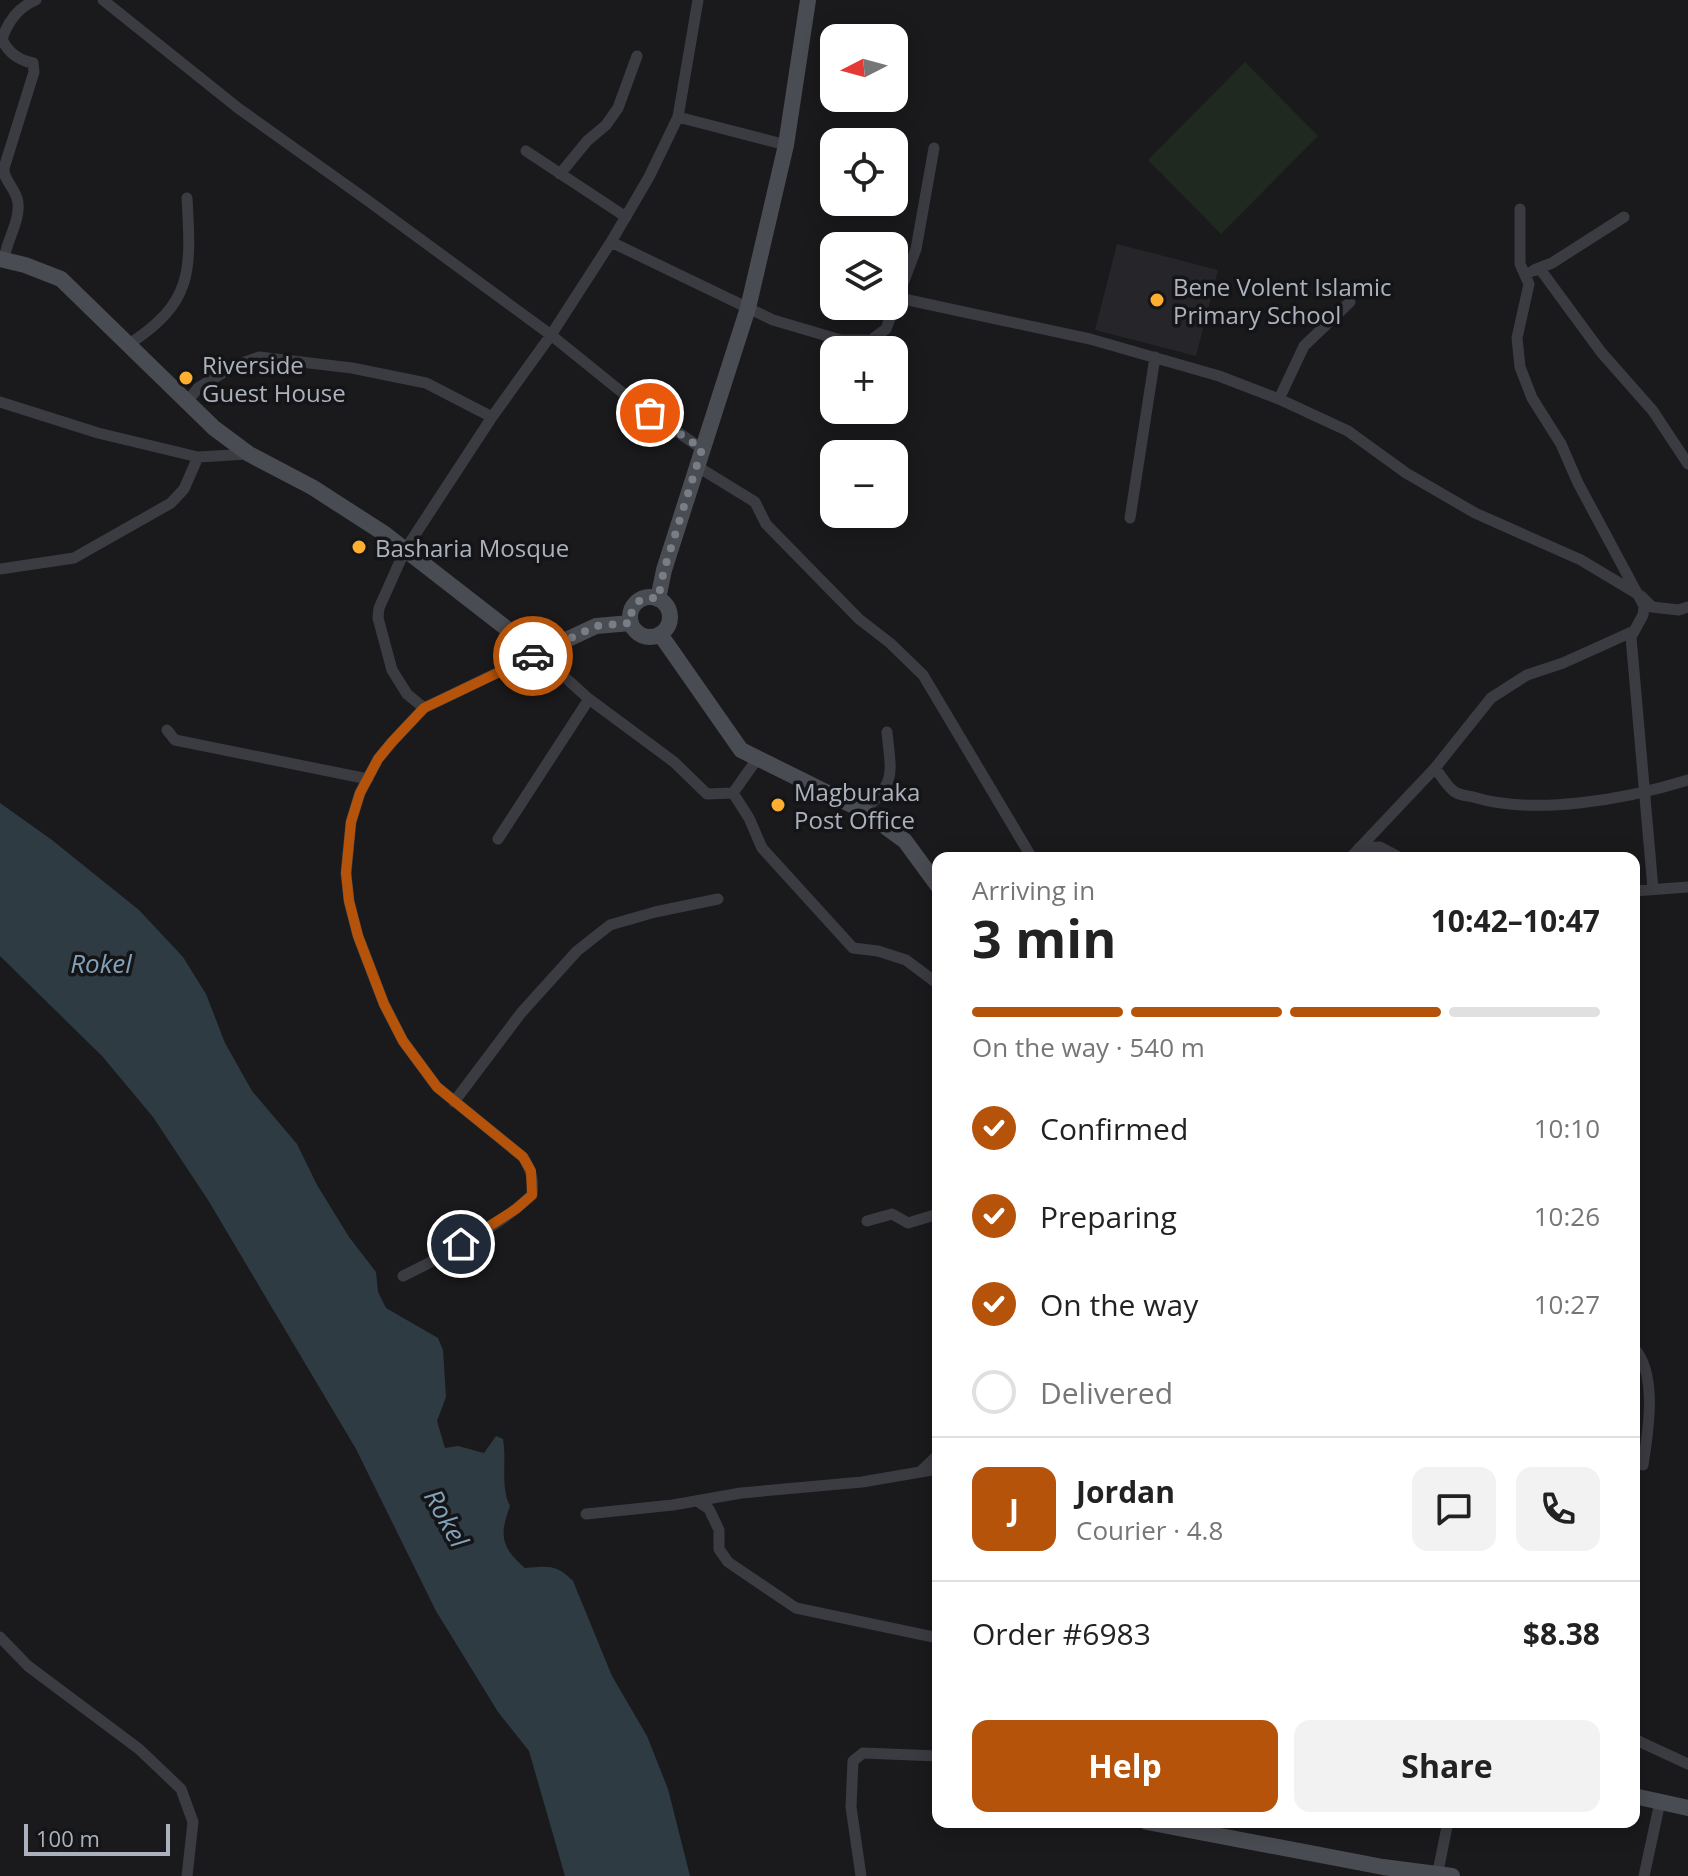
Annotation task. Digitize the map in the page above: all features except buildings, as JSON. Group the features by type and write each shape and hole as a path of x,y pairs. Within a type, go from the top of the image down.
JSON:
{"street":[{"path":"36,0 24,5 10,22 2,39 9,51 20,60 33,63 34,72 3,174 17,197 19,207 2,260 61,279 186,403 249,454 312,487 385,534 538,653 589,699 674,762 707,794 733,793"},
{"path":"103,0 238,108 551,335 624,394 702,449"},
{"path":"424,708 407,694 392,670 378,618 379,608 405,550 492,417 551,335 649,177 678,117 698,0"},
{"path":"658,599 664,570 748,308 786,145 808,0"},
{"path":"560,174 618,108 637,56"},
{"path":"678,117 786,145"},
{"path":"908,272 916,249 934,148"},
{"path":"526,151 626,217"},
{"path":"129,344 157,326 175,302 186,280 190,244 187,198"},
{"path":"1520,209 1520,264 1529,284 1517,338 1520,367 1532,398 1561,444 1578,483 1644,606 1643,615 1631,637 1653,889"},
{"path":"1526,273 1552,263 1624,217"},
{"path":"611,242 773,320 841,340 871,340 886,329 890,320"},
{"path":"1526,273 1540,269 1550,280 1601,352 1653,411 1688,464"},
{"path":"908,300 1090,339 1219,376 1279,399 1348,431 1406,473 1475,513 1581,560 1641,596 1652,607 1685,610"},
{"path":"1279,399 1304,346 1350,302"},
{"path":"186,403 198,388 234,366 259,357 352,368 426,383 492,417"},
{"path":"1130,518 1155,357"},
{"path":"0,402 98,433 198,457 249,454"},
{"path":"48,567 74,558 171,503 184,489 198,457"},
{"path":"698,467 755,502 766,524 859,619 923,675 1028,852"},
{"path":"0,569 74,558"},
{"path":"647,597 658,599 667,607 669,623 660,634 643,636 631,623 632,609 647,597"},
{"path":"403,1276 442,1257 516,1209 532,1195 531,1171 523,1157 437,1087 403,1041 384,1004 358,936 349,901 346,873 351,822 368,779 392,742 424,708 596,626 631,623"},
{"path":"1355,852 1435,768 1491,698 1527,675 1563,663 1634,631"},
{"path":"660,634 741,750 864,811 905,841 932,878"},
{"path":"498,839 589,699"},
{"path":"167,730 175,740 368,779"},
{"path":"864,811 887,787 891,776 887,732"},
{"path":"733,793 757,759"},
{"path":"1435,768 1455,792 1491,803 1591,801 1644,794 1688,780"},
{"path":"733,793 749,818 762,848 853,948 878,951 906,960 932,980"},
{"path":"1359,848 1380,847 1390,852"},
{"path":"1640,890 1688,887"},
{"path":"454,1102 521,1013 577,951 599,933 610,925 640,916 718,899"},
{"path":"867,1221 892,1214 908,1223 932,1216"},
{"path":"1640,1354 1646,1373 1648,1422 1643,1465"},
{"path":"920,1472 932,1461"},
{"path":"586,1514 741,1493 862,1482 932,1470"},
{"path":"697,1501 709,1509 719,1530 719,1549 728,1562 796,1608 932,1637"},
{"path":"0,1637 28,1666 139,1749 181,1789 193,1822 187,1876"},
{"path":"1640,1742 1688,1764"},
{"path":"861,1876 851,1807 853,1761 863,1753 932,1756"},
{"path":"1640,1797 1688,1808"},
{"path":"1644,1876 1660,1802"},
{"path":"1178,1828 1383,1867 1442,1875 1447,1828"}],"shaded area":[{"name":"Bene Volent Islamic Primary School","path":"1117,244 1218,270 1196,356 1095,330"}],"green space":[{"path":"1245,62 1318,136 1221,234 1148,160"}],"water":[{"name":"Rokel","path":"0,803 52,840 139,910 183,957 206,994 225,1043 252,1091 297,1144 317,1185 349,1237 376,1272 378,1292 386,1308 438,1338 443,1350 446,1397 437,1421 445,1448 458,1446 484,1453 496,1436 503,1439 505,1490 510,1506 504,1525 504,1540 511,1554 525,1568 551,1567 573,1581 612,1676 647,1736 668,1789 690,1876 565,1876 529,1751 498,1712 436,1611 356,1449 208,1200 153,1117 102,1056 0,956"}],"way so far":[{"path":"533,656 596,626 631,623 630,616 636,603 647,597 658,599 664,570 702,449 650,413"}],"place":[{"name":"Bene Volent Islamic Primary School","path":"1157,300"},
{"name":"Riverside Guest House","path":"186,378"},
{"name":"Basharia Mosque","path":"359,547"},
{"name":"Magburaka Post Office","path":"778,805"}],"route":[{"path":"461,1244 516,1209 532,1195 531,1171 523,1157 437,1087 403,1041 369,967 349,901 346,873 351,822 360,793 378,759 424,708 533,656"}]}
